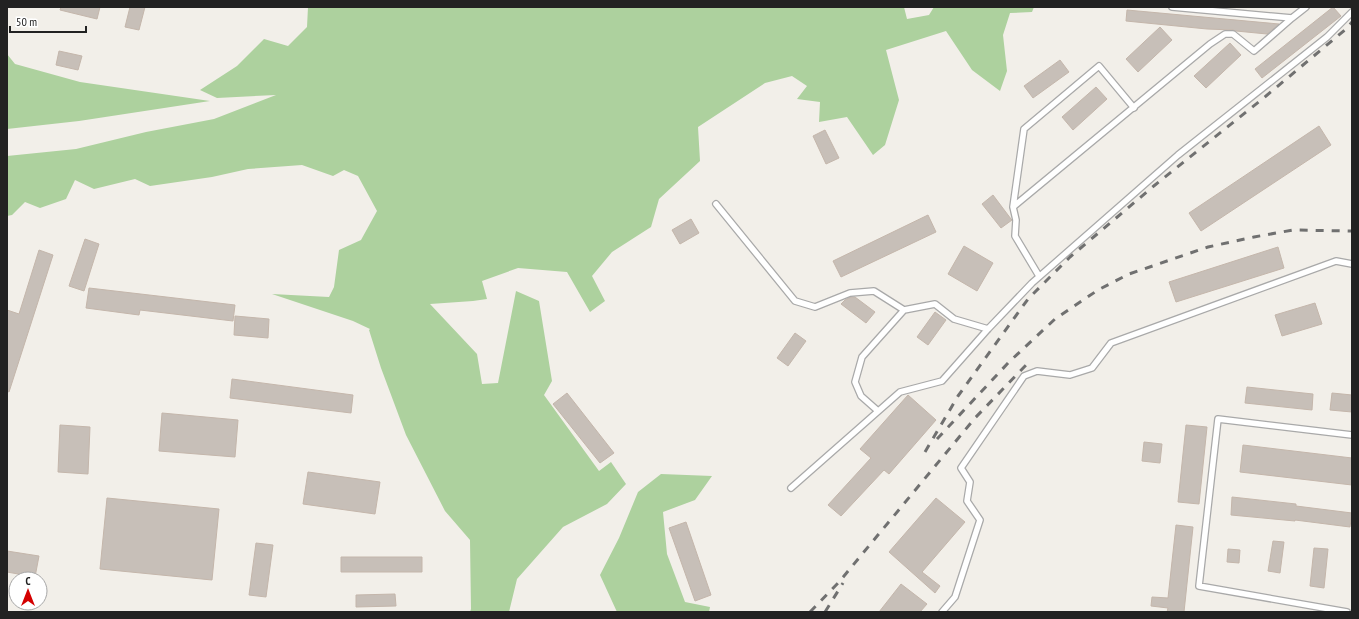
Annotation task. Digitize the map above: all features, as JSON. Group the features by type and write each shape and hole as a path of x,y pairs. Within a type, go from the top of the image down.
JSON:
{"lane":[{"path":"1172,7 1292,18"},
{"path":"1013,207 1210,44 1225,34 1233,34 1254,51 1306,7"},
{"path":"791,488 900,392 942,381 988,329 1039,276 1178,155 1327,37 1352,12"},
{"path":"1039,276 1015,236 1016,220 1013,207 1024,129 1099,66 1134,108"},
{"path":"716,204 795,301 815,307 850,293 874,291 904,310"},
{"path":"942,612 955,597 980,520 967,501 970,482 961,468 1024,376 1037,371 1070,375 1092,368 1111,343 1336,261 1352,264"},
{"path":"878,411 861,396 855,382 862,357 904,310 935,304 954,319 988,329"},
{"path":"1347,612 1199,586 1218,419 1352,435"}],"green space":[{"path":"308,7 904,7 907,19 929,15 934,7 1034,7 1032,12 1010,13 1003,35 1007,71 1000,91 972,70 946,31 886,50 899,100 885,145 873,155 847,117 819,122 820,102 797,99 807,86 792,76 765,83 698,127 700,161 659,199 651,227 612,252 592,276 605,301 590,312 567,272 518,268 482,281 487,299 430,304 477,354 482,384 498,383 516,291 539,301 552,381 544,395 599,471 611,462 626,484 607,504 563,527 517,579 509,612 470,612 470,540 445,511 406,435 381,368 369,330 370,329 353,321 272,294 329,297 334,287 339,250 361,240 377,211 358,176 344,170 333,176 302,165 248,169 212,177 150,186 135,179 94,189 75,180 66,199 40,208 25,202 12,215 7,216 7,156 76,149 146,132 214,119 276,95 217,98 200,90 237,66 264,39 288,46 307,27"},
{"path":"7,54 15,64 80,82 210,101 79,121 7,129"},
{"path":"661,474 712,476 695,500 663,512 667,554 685,602 710,607 709,612 617,612 600,575 619,538 638,492"}],"building":[{"path":"61,7 100,7 97,19 60,10"},
{"path":"130,7 145,7 139,30 125,27"},
{"path":"1333,7 1341,16 1262,78 1255,69"},
{"path":"1127,10 1279,24 1267,34 1207,29 1126,21"},
{"path":"1160,27 1172,40 1138,72 1126,59"},
{"path":"1230,43 1241,55 1206,88 1194,76"},
{"path":"59,51 82,56 78,70 56,65"},
{"path":"1060,60 1069,72 1033,98 1024,86"},
{"path":"1096,87 1107,99 1073,130 1062,117"},
{"path":"1319,126 1331,145 1201,231 1189,213"},
{"path":"825,130 839,158 826,164 813,136"},
{"path":"993,195 1012,220 1001,228 982,204"},
{"path":"928,215 936,232 841,277 833,261"},
{"path":"691,219 699,233 680,244 672,230"},
{"path":"85,239 99,244 84,291 69,286"},
{"path":"964,246 993,263 977,291 948,274"},
{"path":"1278,247 1284,268 1176,302 1169,282"},
{"path":"39,250 53,255 9,392 7,391 7,310 19,314"},
{"path":"89,288 235,305 233,321 140,310 139,315 86,308"},
{"path":"851,297 855,297 875,312 866,323 841,304"},
{"path":"1315,303 1322,324 1282,336 1275,315"},
{"path":"935,312 946,320 928,345 917,337"},
{"path":"235,316 269,319 268,338 234,335"},
{"path":"795,333 806,341 788,366 777,358"},
{"path":"232,379 353,395 351,413 230,398"},
{"path":"1247,387 1313,394 1312,410 1245,403"},
{"path":"567,393 614,453 600,463 553,404"},
{"path":"1332,393 1352,395 1352,412 1330,410"},
{"path":"908,395 936,420 889,474 884,470 841,516 828,505 871,458 860,449"},
{"path":"162,413 238,420 235,457 159,451"},
{"path":"60,425 90,427 88,474 58,472"},
{"path":"1186,425 1207,427 1199,504 1178,502"},
{"path":"1144,442 1162,444 1160,463 1142,461"},
{"path":"1243,445 1352,458 1352,485 1240,472"},
{"path":"308,472 380,482 375,514 303,504"},
{"path":"1232,497 1296,504 1296,506 1352,513 1350,527 1295,520 1231,515"},
{"path":"107,498 219,509 212,580 100,569"},
{"path":"936,498 965,522 922,572 940,586 935,593 889,552"},
{"path":"686,522 711,595 695,601 669,528"},
{"path":"1176,525 1193,527 1184,612 1167,612 1168,608 1151,606 1152,597 1168,598"},
{"path":"1273,541 1284,542 1280,573 1268,571"},
{"path":"256,543 273,545 266,597 249,595"},
{"path":"1314,548 1328,549 1324,588 1310,586"},
{"path":"1228,549 1240,550 1239,563 1227,562"},
{"path":"7,551 39,556 36,571 7,572"},
{"path":"341,557 422,557 422,572 341,572"},
{"path":"901,584 927,604 920,612 879,612"},
{"path":"395,594 396,606 356,607 356,595"}],"railway":[{"path":"925,452 958,396 1028,299 1070,257 1155,185 1266,96 1346,29 1352,22"},
{"path":"937,439 1009,362 1055,319 1098,290 1129,274 1208,247 1254,237 1293,230 1352,231"},
{"path":"810,612 839,582 975,418 1029,362"},
{"path":"825,612 843,583"}]}
